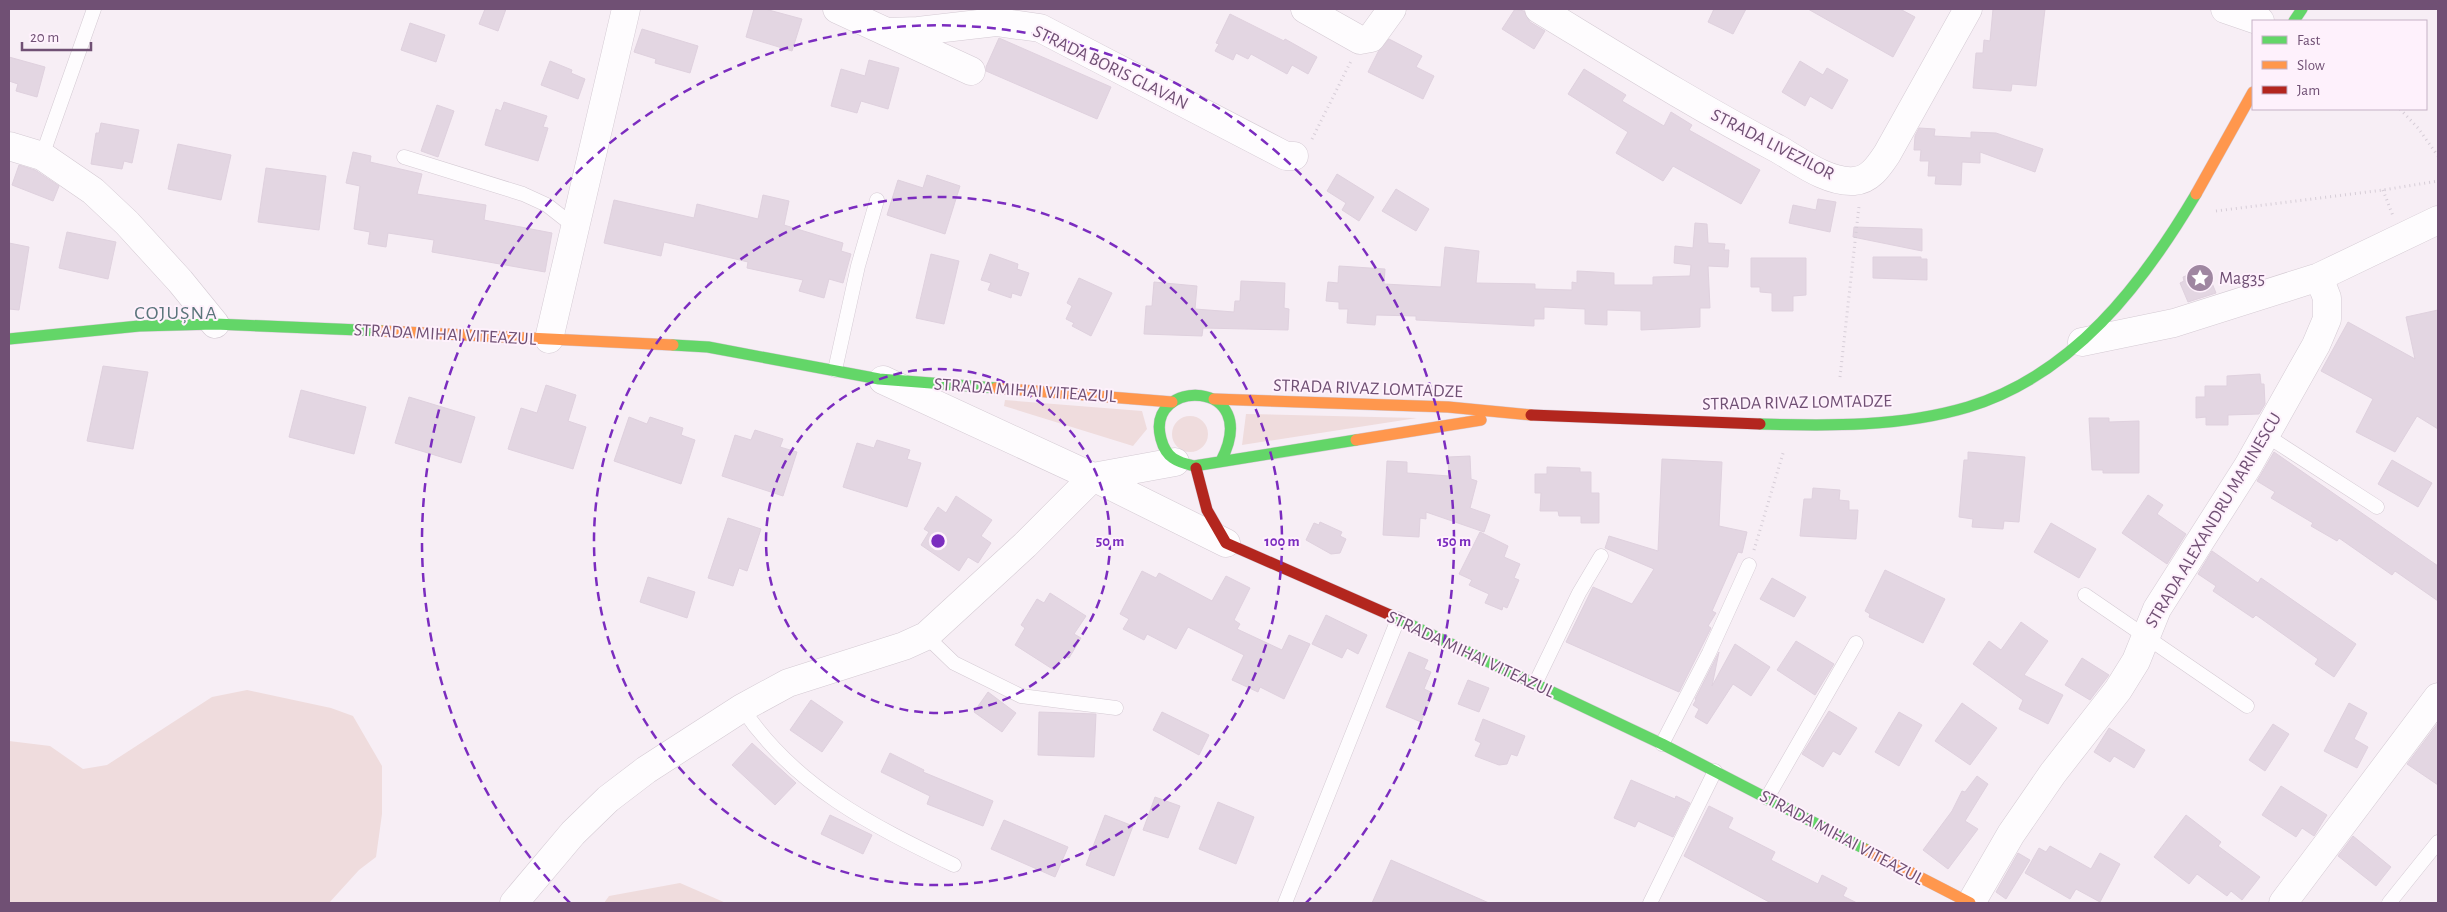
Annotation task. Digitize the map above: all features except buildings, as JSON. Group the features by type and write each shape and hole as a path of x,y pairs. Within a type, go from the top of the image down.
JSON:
{"street":[{"path":"549,339 626,9"},
{"name":"STRADA BORIS GLAVAN","path":"837,9 971,72"},
{"path":"1305,9 1360,40 1371,38 1392,9"},
{"name":"STRADA LIVEZILOR","path":"1540,9 1684,98 1746,132 1830,177 1854,181 1873,174 1887,154 1968,9"},
{"path":"2225,9 2257,20"},
{"path":"2295,20 2302,9"},
{"name":"STRADA BORIS GLAVAN","path":"888,32 918,31 996,22 1040,28 1286,156 1294,156"},
{"name":"STRADA RIVAZ LOMTADZE","path":"1214,399 1451,407 1520,414 1792,424 1865,422 1916,417 1968,407 2007,390 2046,369 2082,342 2132,292 2185,214 2252,94"},
{"path":"9,146 42,156 93,191 128,223 180,281 214,324"},
{"path":"2082,342 2174,323 2318,277 2438,220"},
{"name":"STRADA ALEXANDRU MARINESCU","path":"1970,903 2011,834 2053,773 2118,690 2136,661 2157,609 2248,466 2264,434 2316,345 2327,319 2327,298 2318,277"},
{"name":"STRADA MIHAI VITEAZUL","path":"9,339 139,326 214,324 708,347 879,379 1172,402"},
{"name":"STRADA MIHAI VITEAZUL","path":"879,379 1093,477 1226,543 1398,619 1662,744 1970,903"},
{"path":"514,903 573,833 608,799 646,770 742,708 788,682 904,646 926,636 1025,545 1093,477 1186,465 1221,461 1228,448 1232,427 1226,410 1214,399 1197,394 1184,395 1163,410 1158,436 1166,454 1186,465 1207,510 1226,543"},
{"name":"STRADA RIVAZ LOMTADZE","path":"1221,461 1520,414"},
{"path":"2283,903 2438,697"}],"lane":[{"path":"42,156 94,9"},
{"path":"404,157 523,194 547,205 575,227"},
{"path":"835,370 858,266 877,200"},
{"path":"2264,434 2378,507"},
{"path":"1535,684 1579,593 1601,556"},
{"path":"1662,744 1709,653 1749,564"},
{"path":"2085,596 2247,706"},
{"path":"1285,903 1398,619"},
{"path":"926,636 954,663 1021,696 1116,708"},
{"path":"1767,798 1856,643"},
{"path":"742,708 756,728 790,766 854,815 954,865"},
{"path":"1650,903 1715,771"},
{"path":"2388,903 2438,842"}],"path":[{"path":"1294,156 1303,151 1311,141 1360,40"},
{"path":"2401,110 2418,128 2438,156"},
{"path":"2185,214 2383,190 2438,180"},
{"path":"1840,377 1860,197 1854,181"},
{"path":"1749,564 1792,424"}],"shaded area":[{"path":"1005,400 1142,411 1147,429 1133,446 1004,406"},
{"path":"1246,414 1417,418 1242,445"},
{"path":"1190,416 1197,417 1203,421 1207,427 1207,441 1203,447 1197,451 1190,452 1183,451 1177,447 1173,441 1172,434 1173,427 1177,421 1183,417"},
{"path":"247,690 331,708 353,716 382,766 382,814 376,857 359,870 329,903 9,903 9,741 50,746 83,769 107,765 212,697"},
{"path":"680,883 726,903 604,903 609,896"}],"traffic: fast":[{"path":"2295,20 2302,9"},
{"path":"1760,424 1838,425 1891,422 1943,414 1968,407 2006,392 2040,373 2072,350 2101,323 2128,293 2152,261 2196,194"},
{"path":"9,339 139,326 215,324 383,331"},
{"path":"673,345 708,347 879,379 996,388"},
{"path":"1221,461 1230,434 1227,414 1216,401 1201,396 1184,397 1169,405 1160,419 1163,445 1173,458 1194,466 1356,440"},
{"path":"1390,615 1662,744 1867,850"}],"traffic: slow":[{"path":"2196,194 2252,94"},
{"path":"383,331 673,345"},
{"path":"996,388 1172,402"},
{"path":"1214,399 1448,407 1531,415"},
{"path":"1356,440 1481,420"},
{"path":"1867,850 1970,903"}],"traffic: jam":[{"path":"1531,415 1760,424"},
{"path":"1196,468 1207,510 1226,543 1390,615"}],"place":[{"name":"Mag35","path":"2200,278"}],"district":[{"name":"COJUȘNA","path":"176,312"}]}
